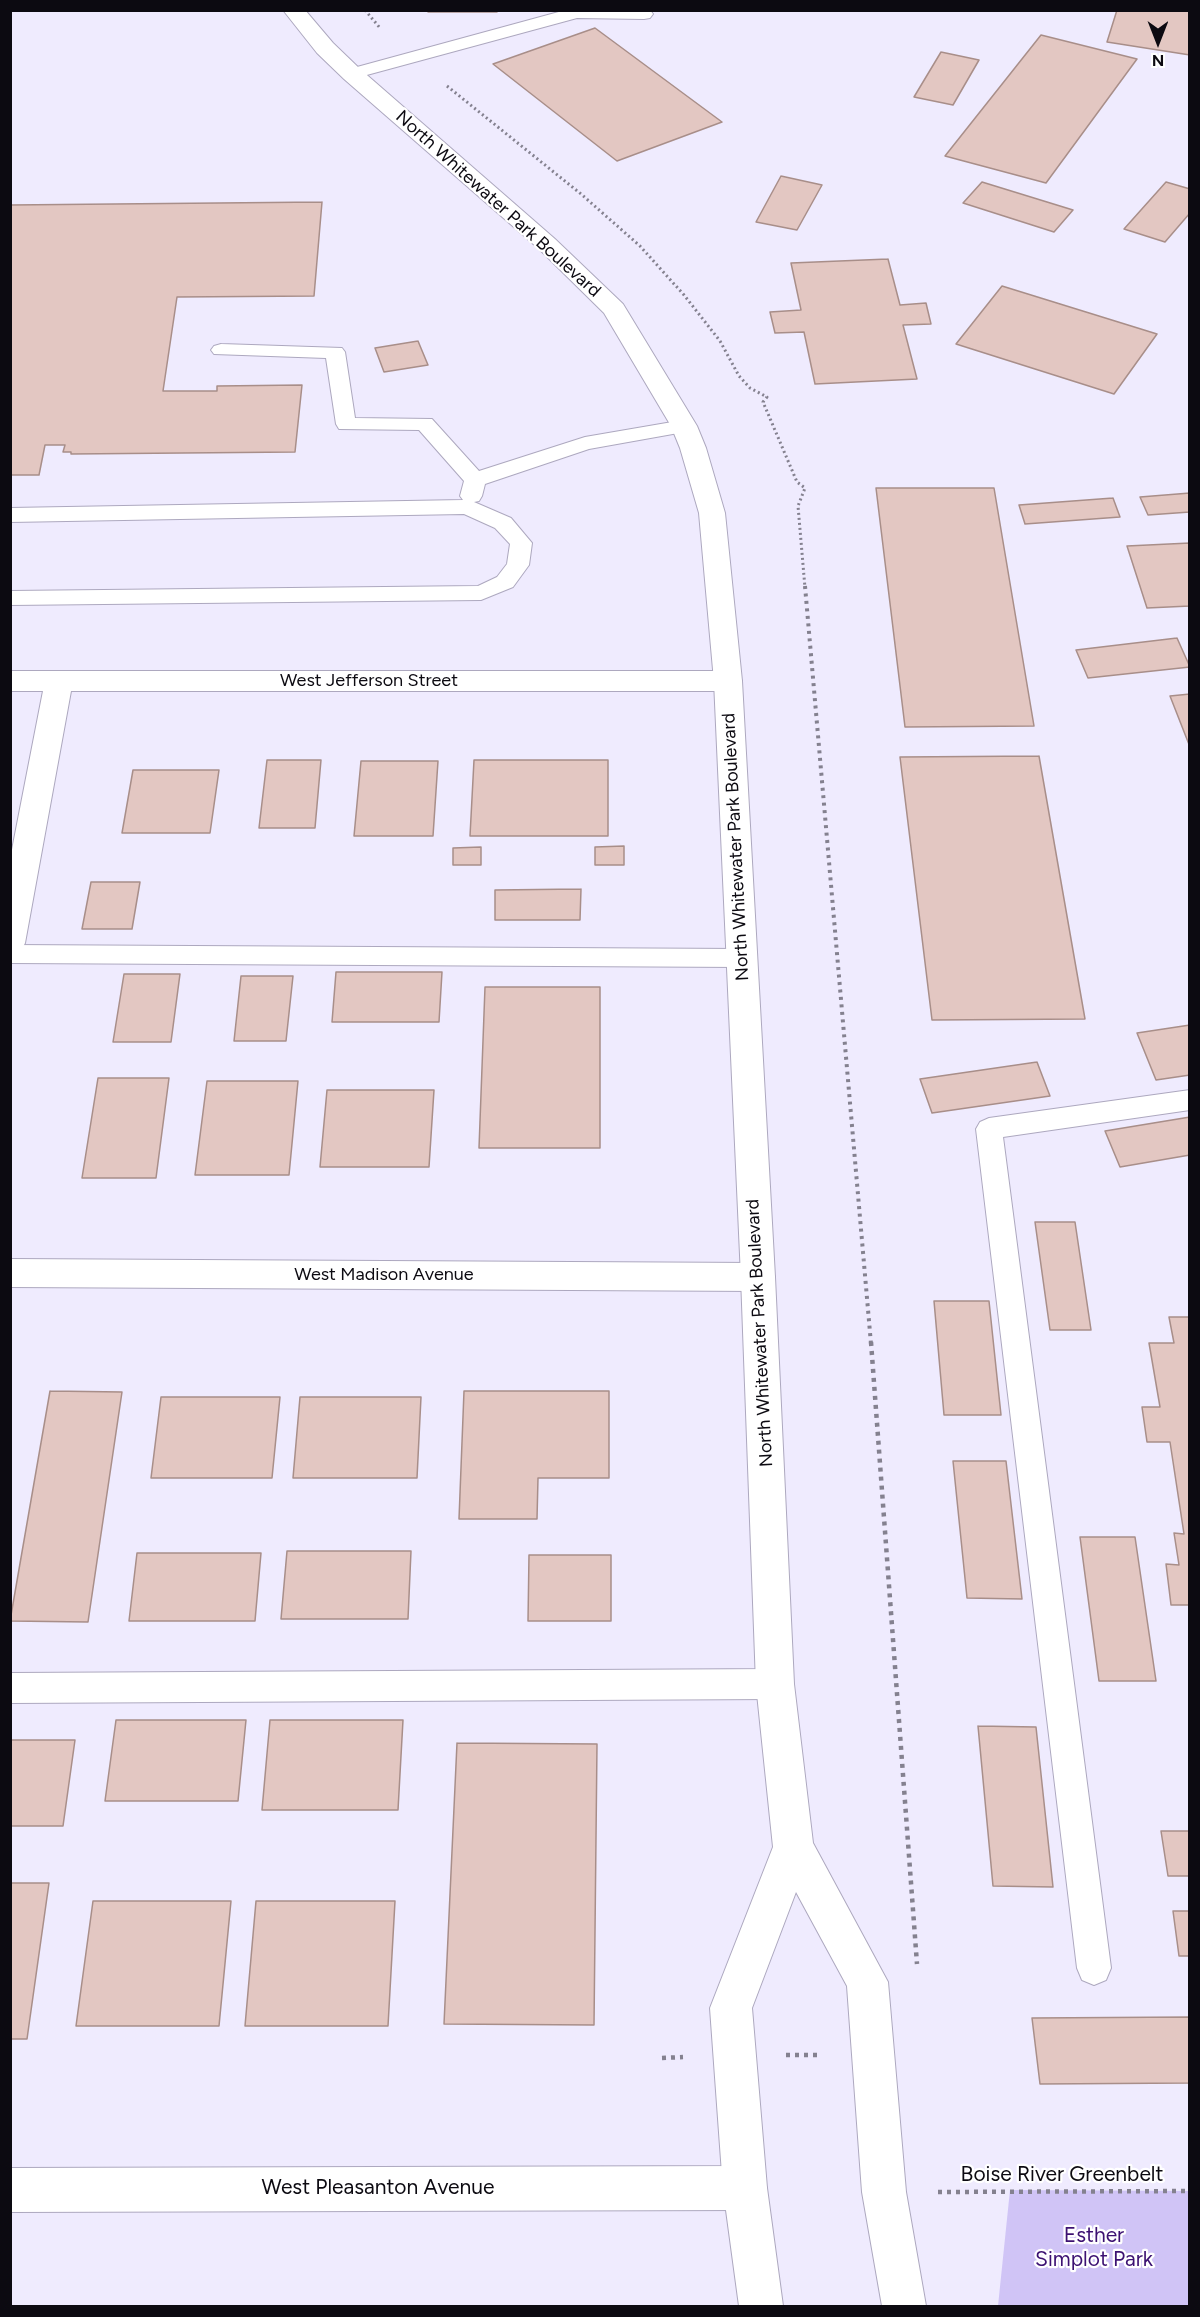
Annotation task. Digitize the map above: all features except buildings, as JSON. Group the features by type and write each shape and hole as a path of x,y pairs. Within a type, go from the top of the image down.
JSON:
{"street":[{"name":"North Whitewater Park Boulevard","path":"293,10 325,48 352,74 547,244 614,309 684,426 712,513 728,681 758,1277 774,1684 793,1847 867,1982 884,2192 904,2307"},
{"name":"West Jefferson Street","path":"10,681 728,681"},
{"path":"10,944 58,681"},
{"name":"West Madison Avenue","path":"10,1273 758,1277"},
{"name":"North Whitewater Park Boulevard","path":"761,2307 745,2188 731,2008 793,1847"},
{"name":"West Pleasanton Avenue","path":"10,2190 745,2188"}],"lane":[{"path":"352,74 576,13 644,14"},
{"path":"221,350 335,352 346,424 425,424 475,480"},
{"path":"475,480 585,443 684,426"},
{"path":"467,507 475,480"},
{"path":"10,515 467,507 503,523 521,543 518,565 505,582 481,593 10,598"},
{"path":"10,954 741,958"},
{"path":"1094,1968 988,1129 1190,1100"},
{"path":"10,1688 774,1684"}],"path":[{"path":"365,10 374,22"},
{"path":"439,79 581,194 640,246 684,295 720,341 739,376 750,388 767,397 764,402 767,411 797,482 805,488 798,506 865,1259 917,1971"},
{"path":"662,2058 872,2054"},
{"name":"Boise River Greenbelt","path":"937,2203 934,2192 1190,2191"}],"green space":[{"name":"Esther Simplot Park","path":"1010,2190 1189,2191 1189,2306 998,2306"}]}
